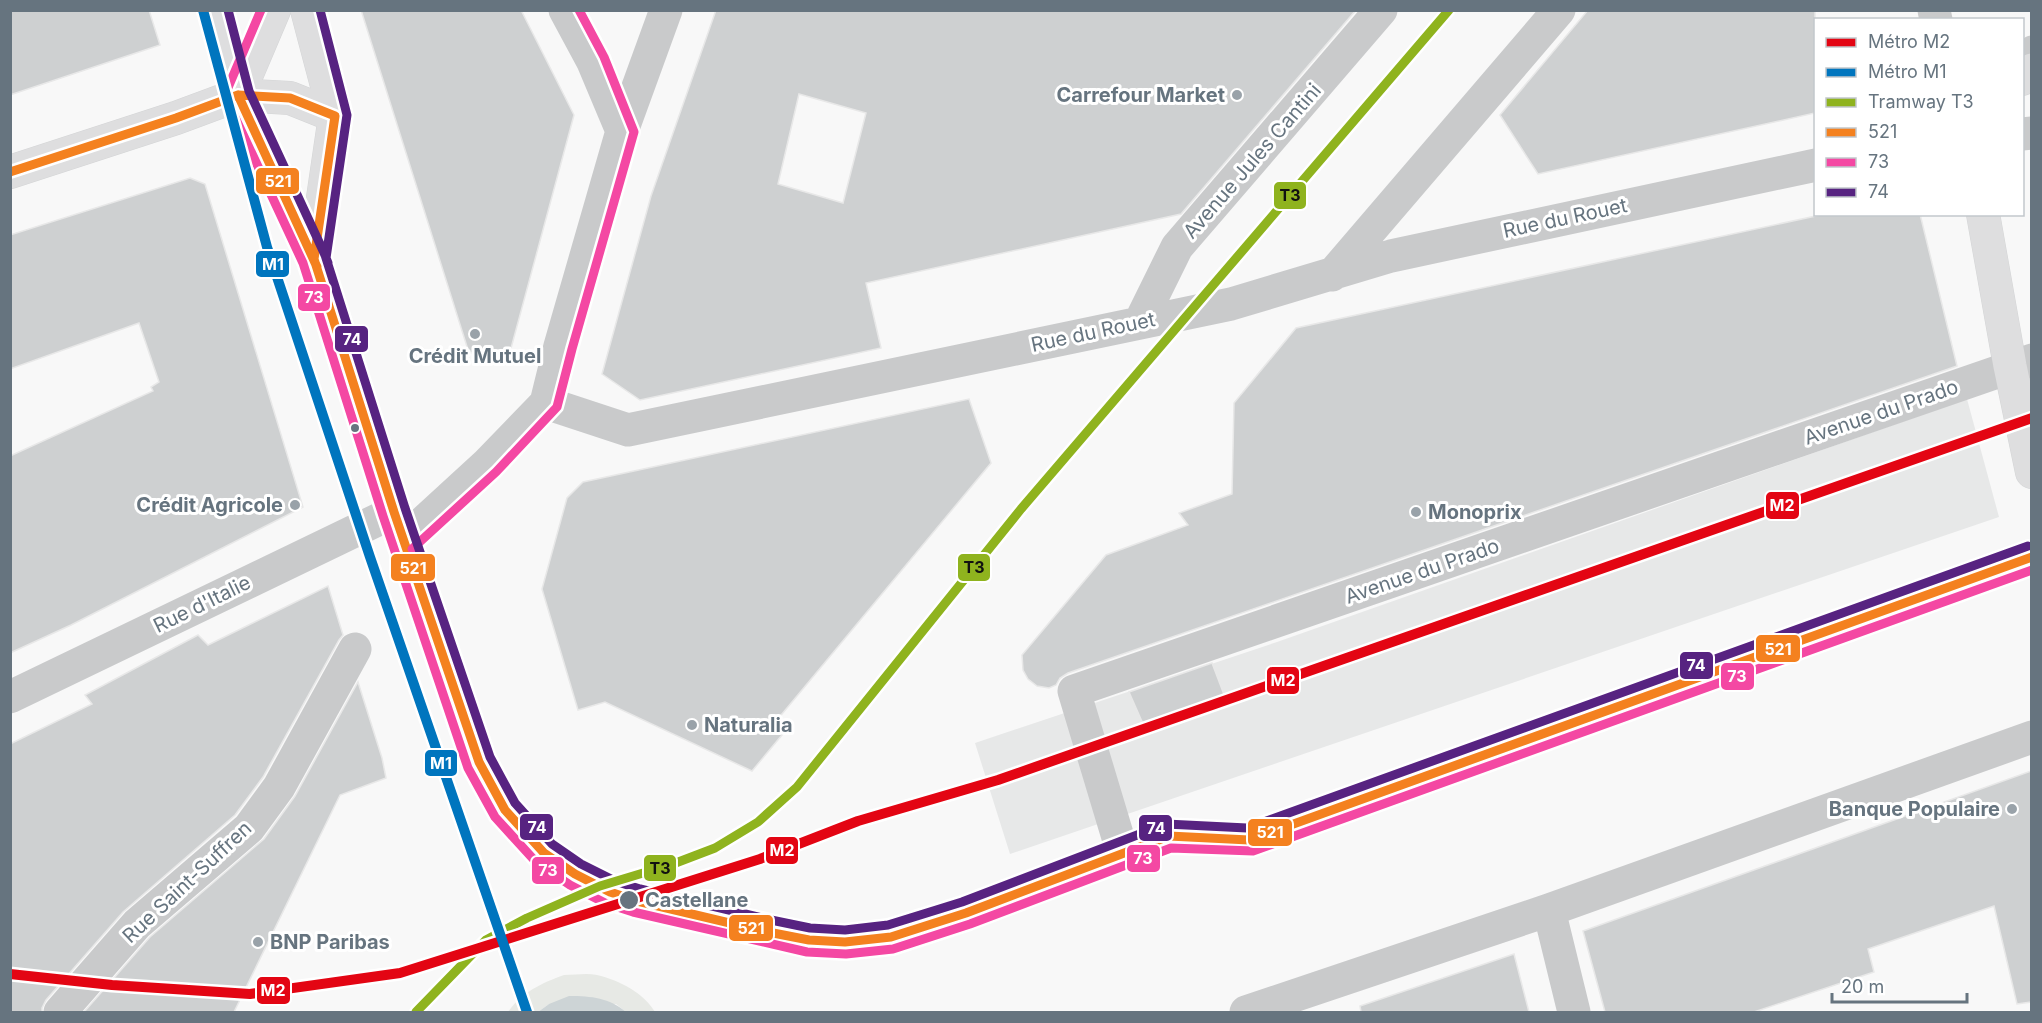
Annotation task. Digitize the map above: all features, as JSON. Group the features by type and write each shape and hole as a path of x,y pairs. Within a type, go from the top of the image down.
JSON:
{"main road":[{"path":"215,10 238,95 314,259 399,526 479,762 505,810 544,852 575,874 610,892 665,909 808,939 844,942 891,937 966,913 1169,836 1249,840 2031,557"},
{"path":"238,95 274,10"},
{"path":"307,10 335,116 314,259"},
{"path":"10,172 176,118 238,95 291,98 335,116"},
{"path":"1983,216 2020,363 2031,472"}],"street":[{"path":"565,10 593,62 622,131"},
{"path":"546,403 560,346 622,131 666,10"},
{"name":"Avenue Jules Cantini","path":"1140,322 1178,247 1381,10"},
{"path":"1332,275 1559,10"},
{"name":"Rue du Rouet","path":"546,403 628,430 1231,304 1391,256 1814,165"},
{"name":"Avenue du Prado","path":"1123,854 1074,691 2020,363"},
{"name":"Rue d'Italie","path":"10,697 399,526 487,464 546,403"},
{"name":"Rue Saint-Suffren","path":"60,1012 137,924 249,828 279,787 355,649"},
{"path":"1246,1012 1549,910 2031,737"},
{"path":"1549,910 1574,1012"}],"shaded area":[{"path":"1967,399 1999,517 1010,854 975,743 1277,642"},
{"path":"593,974 614,980 638,993 655,1012 626,1012 616,1004 549,1004 538,1012 508,1012 533,989 564,975"},
{"path":"569,996 600,999 626,1012 538,1012 549,1004"}],"building":[{"path":"10,10 149,10 160,45 10,95"},
{"path":"361,10 521,10 574,115 510,352 469,353"},
{"path":"716,10 1356,10 1181,214 866,283 881,348 640,400 602,374 651,196","holes":["799,94 866,113 843,203 778,184"]},
{"path":"1588,10 1815,10 1814,113 1538,174 1500,115"},
{"path":"190,178 205,184 303,507 71,625 10,653 10,456 153,391 151,387 159,382 139,323 10,369 10,235"},
{"path":"1816,216 1920,216 1957,366 1068,673 1060,678 1056,685 1049,688 1037,686 1028,679 1023,670 1022,655 1106,555 1188,525 1179,513 1232,494 1234,403 1296,328"},
{"path":"969,399 991,463 777,720 787,729 752,771 605,702 578,710 542,589 567,498 583,482"},
{"path":"328,586 343,635 263,777 235,815 123,912 46,1000 42,1012 10,1012 10,744 92,704 85,695 198,635 208,645"},
{"path":"1212,663 1228,705 1147,733 1129,692"},
{"path":"358,682 386,778 340,795 234,1012 84,1012 150,937 264,839 295,796"},
{"path":"2031,771 2031,1002 2017,1004 1994,906 1868,949 1874,972 1754,1012 1605,1012 1583,931"},
{"path":"1514,954 1529,1012 1361,1012 1360,1006"}],"metro line":[{"name":"M1","path":"203,10 267,247 370,557 527,1012"},
{"name":"M2","path":"10,974 112,985 250,994 400,973 760,859 858,821 998,780 2032,418"}],"tram line":[{"name":"T3","path":"416,1012 486,940 527,918 600,886 673,864 715,848 758,822 797,787 1021,509 1449,10"}],"transit line":[{"name":"74","path":"228,10 249,91 325,255 405,508 490,757 515,803 552,844 581,864 615,881 640,889 810,928 845,930 888,925 962,902 1166,824 1247,828 2028,546"},
{"name":"73","path":"261,10 227,90 226,98 303,263 383,516 468,768 495,817 536,862 570,885 605,903 633,912 807,952 846,954 893,949 970,924 1171,848 1253,851 2032,570"},
{"name":"74","path":"320,10 347,115 326,258 328,263"},
{"name":"73","path":"412,549 496,472 557,407 634,132 604,57 579,10"},
{"name":"521","path":"238,95 317,267"},
{"name":"521","path":"10,172 176,118 238,95 290,98 335,116 314,259 394,512 479,762 505,810 544,853 575,874 610,892 637,901 809,940 845,942 891,937 966,913 1169,836 1249,840 2032,557"}],"place":[{"name":"Carrefour Market","path":"1237,95"},
{"name":"Crédit Mutuel","path":"475,334"},
{"name":"Crédit Agricole","path":"295,505"},
{"name":"Monoprix","path":"1416,512"},
{"name":"Naturalia","path":"692,725"},
{"name":"Banque Populaire","path":"2012,809"},
{"name":"Castellane","path":"629,900"},
{"name":"BNP Paribas","path":"258,942"}]}
